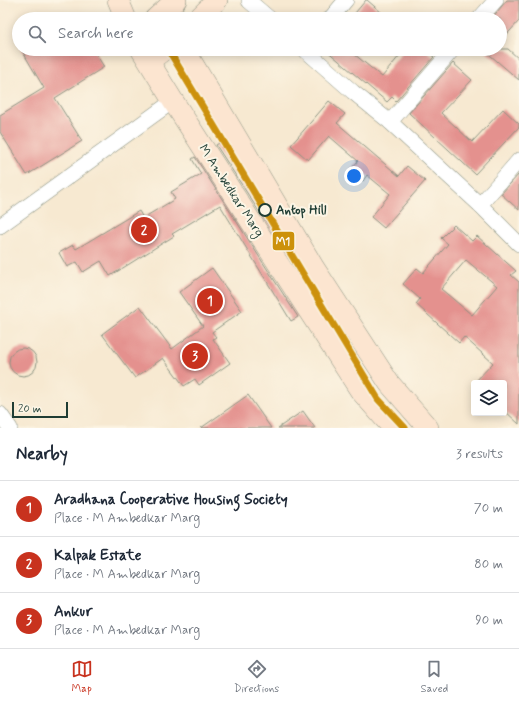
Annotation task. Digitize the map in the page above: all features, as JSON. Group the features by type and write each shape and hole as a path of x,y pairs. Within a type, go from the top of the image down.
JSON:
{"main road":[{"path":"118,0 123,12"},
{"path":"205,12 217,0"},
{"name":"M Ambedkar Marg","path":"153,56 173,101 310,314 360,390 393,428"},
{"path":"188,56 314,268 389,383 428,428"},
{"path":"310,314 335,300"}],"street":[{"path":"336,12 346,0"},
{"path":"485,12 496,0"},
{"path":"249,1 262,12"},
{"path":"312,56 390,122 519,244"},
{"path":"390,122 447,56"},
{"path":"0,226 173,101"},
{"path":"480,206 519,160"},
{"path":"0,414 10,428"}],"building":[{"path":"367,0 381,12 356,12"},
{"path":"507,0 519,0 519,21 507,34 507,12 497,12"},
{"path":"508,49 519,59 519,80 491,56 507,56"},
{"path":"25,56 97,56 104,67 55,98 82,141 27,175 0,132 0,115 44,88"},
{"path":"333,56 356,56 382,77 399,56 434,57 396,101 392,97 387,102"},
{"path":"453,63 472,80 441,113 472,142 503,109 519,124 519,127 475,174 409,113"},
{"path":"329,101 345,114 337,123 399,176 407,166 425,181 384,228 371,217 390,194 367,175 363,181 350,170 358,161 329,136 308,160 291,145"},
{"path":"224,140 322,302 319,304 216,145"},
{"path":"195,157 298,317 291,321 220,205 172,234 174,236 110,276 101,261 83,272 77,262 67,267 59,253 73,245 76,249 139,211 143,218 175,199 171,192 201,174 192,159"},
{"path":"519,174 519,210 501,194"},
{"path":"454,225 472,241 477,236 516,271 511,275 519,282 519,424 507,413 507,380 477,380 493,363 464,337 459,343 416,304 420,299 403,284 417,268 423,273 448,244 441,238","holes":["466,260 497,286 472,315 441,289"]},
{"path":"212,268 242,311 212,332 216,337 213,339 230,363 199,385 195,379 184,386 163,358 135,378 102,334 140,306 172,349 203,326 179,292"},
{"path":"23,348 33,352 37,362 33,372 23,376 13,372 9,362 13,352"},
{"path":"248,395 271,428 201,428"},
{"path":"303,411 315,428 278,428"}],"transit line":[{"name":"M1","path":"172,56 378,399 405,428"}],"place":[{"name":"Antop Hill","path":"265,210"},
{"name":"Kalpak Estate","path":"144,230"},
{"name":"Aradhana Cooperative Housing Society","path":"210,301"},
{"name":"Ankur","path":"195,356"}]}
